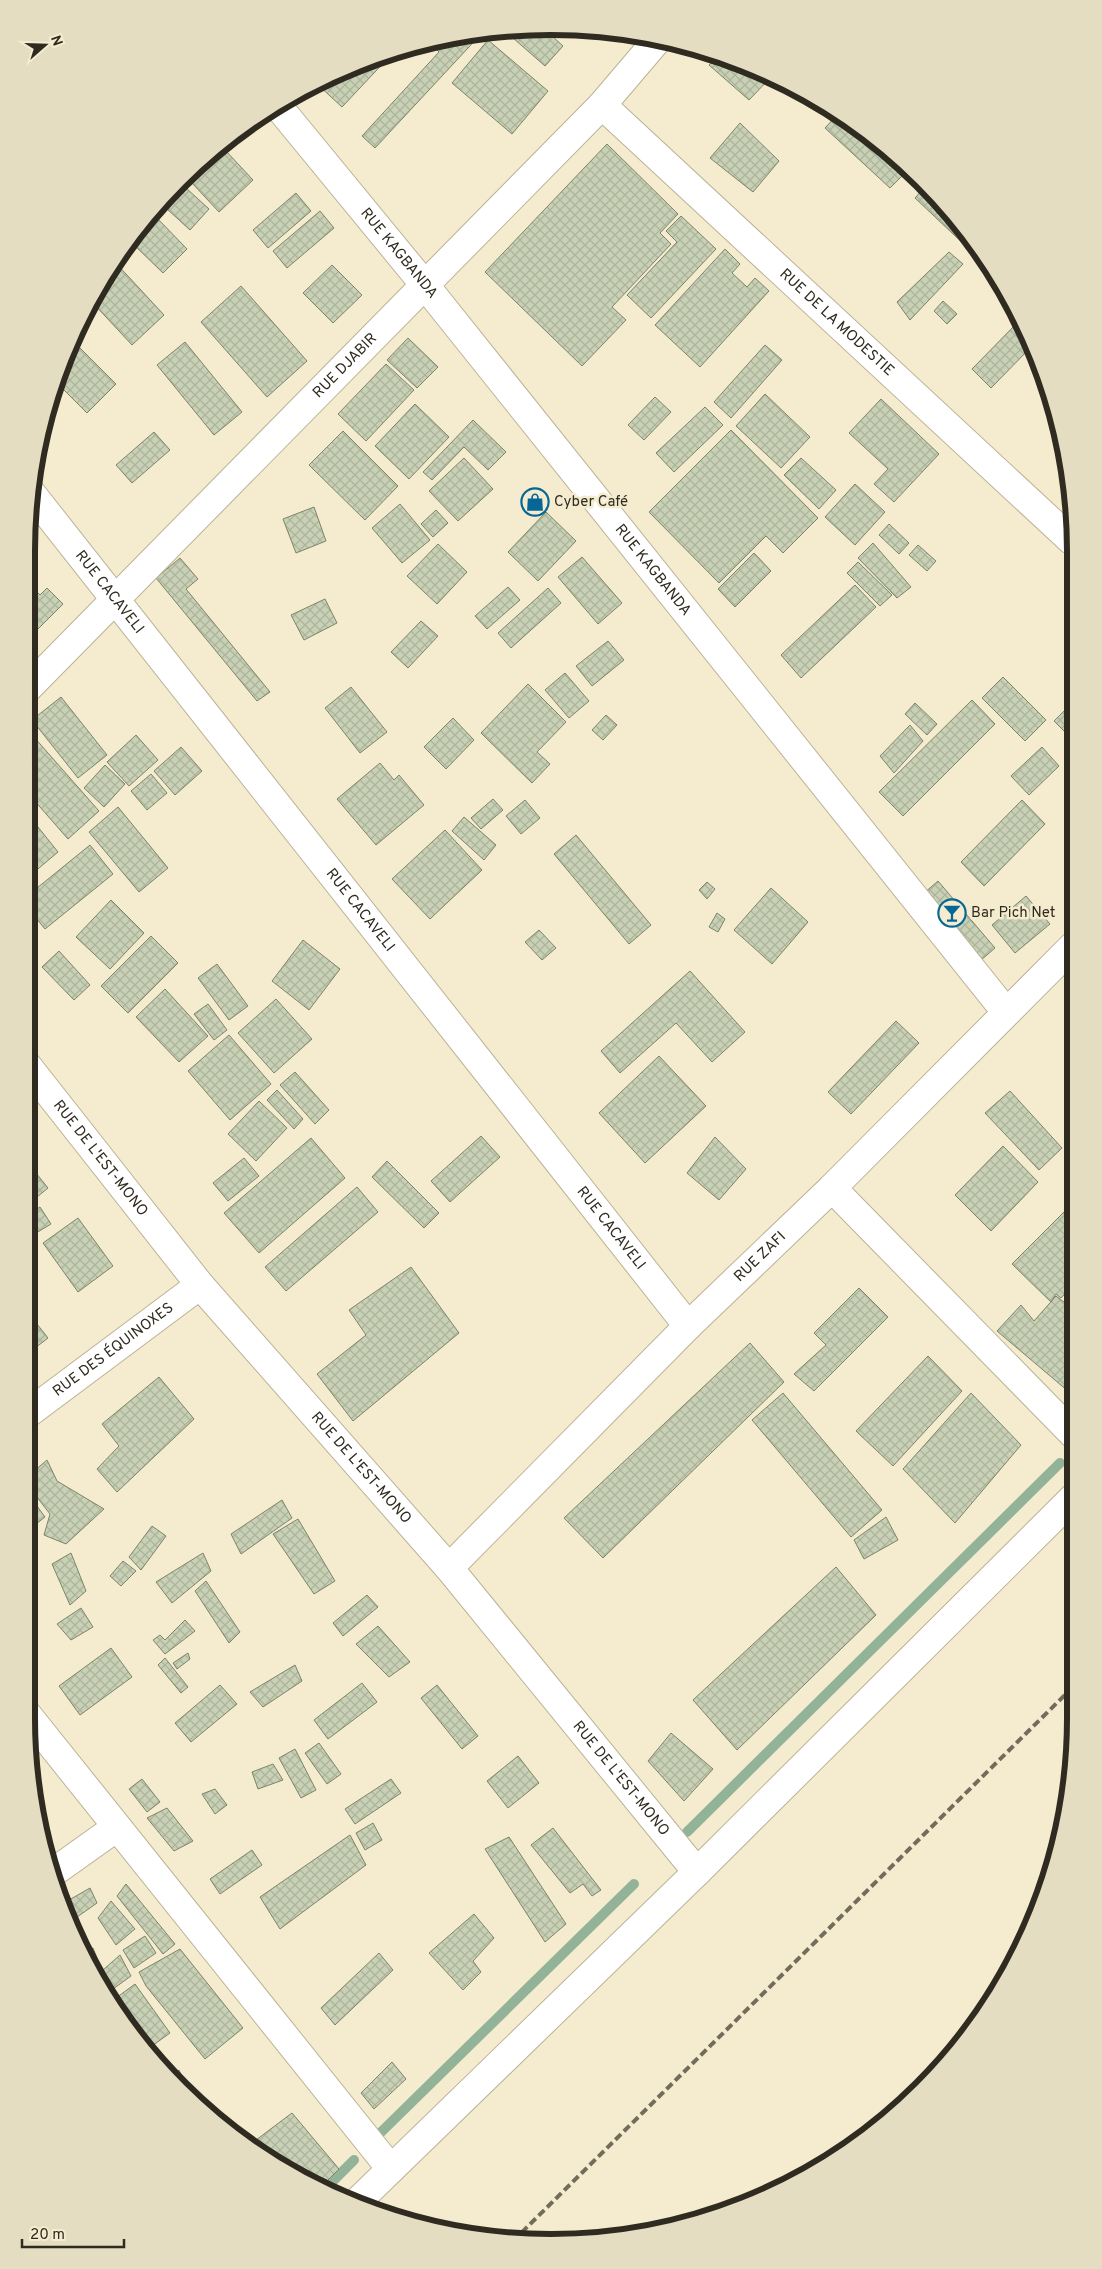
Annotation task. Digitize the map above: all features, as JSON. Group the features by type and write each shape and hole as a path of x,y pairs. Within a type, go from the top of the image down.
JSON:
{"street":[{"name":"RUE DJABIR","path":"35,681 602,105 653,45"},
{"name":"RUE DE LA MODESTIE","path":"602,105 1067,536"},
{"name":"RUE KAGBANDA","path":"282,111 424,284 1006,1012"},
{"name":"RUE CACAVELI","path":"37,501 688,1326"},
{"name":"RUE ZAFI","path":"449,1568 688,1326 832,1188 1067,952"},
{"name":"RUE DE L'EST-MONO","path":"35,1075 200,1286 449,1568 697,1872"},
{"path":"832,1188 1067,1428"},
{"name":"RUE DES ÉQUINOXES","path":"35,1408 200,1286"},
{"path":"361,2198 697,1872 1067,1504"},
{"path":"35,1725 391,2169"},
{"path":"58,1869 116,1827"}],"building":[{"path":"551,35 563,46 545,66 511,37"},
{"path":"488,40 548,91 512,134 452,83"},
{"path":"475,41 375,148 362,136 439,52 436,49"},
{"path":"713,61 717,62 766,82 749,100 709,65"},
{"path":"384,62 342,107 322,89"},
{"path":"833,119 865,142 904,174 890,188 825,128"},
{"path":"740,123 779,161 753,192 710,158"},
{"path":"607,144 678,214 660,233 671,244 612,307 626,320 582,366 485,272"},
{"path":"226,151 253,180 219,212 192,183"},
{"path":"186,188 209,209 190,230 167,209"},
{"path":"921,191 969,249 915,198"},
{"path":"296,193 311,211 268,248 253,230"},
{"path":"320,211 334,228 287,268 273,251"},
{"path":"681,216 716,249 651,318 627,295 677,242 666,231"},
{"path":"157,218 187,249 163,273 135,246"},
{"path":"725,249 740,264 732,273 747,287 755,278 769,291 700,367 655,325"},
{"path":"949,252 963,264 910,320 897,302"},
{"path":"332,265 362,295 333,323 303,293"},
{"path":"120,267 164,315 132,345 97,307"},
{"path":"241,286 307,361 267,397 201,322"},
{"path":"943,301 957,314 947,324 934,311"},
{"path":"1015,325 1027,351 991,388 972,369"},
{"path":"408,338 438,367 417,388 387,360"},
{"path":"185,342 242,412 214,435 157,365"},
{"path":"765,345 782,360 731,418 714,402"},
{"path":"78,346 116,384 87,413 61,387"},
{"path":"386,364 414,390 366,441 338,414"},
{"path":"765,394 810,437 781,468 736,426"},
{"path":"655,397 671,412 644,440 628,425"},
{"path":"881,399 939,454 894,502 874,484 888,469 849,433"},
{"path":"415,404 449,437 409,479 375,446"},
{"path":"705,407 723,425 674,472 656,453"},
{"path":"473,420 506,452 488,470 464,447 432,480 423,472"},
{"path":"731,430 818,518 783,553 766,536 719,583 649,512"},
{"path":"343,431 398,486 365,520 309,465"},
{"path":"154,432 170,450 132,483 116,465"},
{"path":"464,458 493,489 458,521 429,491"},
{"path":"801,458 836,490 819,509 784,475"},
{"path":"855,484 885,512 855,545 825,517"},
{"path":"400,504 430,540 402,563 372,528"},
{"path":"314,507 326,541 296,553 283,519"},
{"path":"436,510 448,523 433,537 421,524"},
{"path":"546,512 576,541 538,581 508,552"},
{"path":"889,524 909,543 899,554 879,535"},
{"path":"873,543 911,587 897,598 858,558"},
{"path":"438,544 467,572 437,604 407,576"},
{"path":"918,545 936,561 927,571 909,555"},
{"path":"754,553 771,571 735,607 718,589"},
{"path":"582,557 622,603 598,624 558,577"},
{"path":"180,558 198,579 186,589 270,692 257,701 156,578"},
{"path":"858,562 892,595 880,606 847,573"},
{"path":"855,585 876,607 801,678 781,655"},
{"path":"508,587 520,600 487,629 475,616"},
{"path":"47,588 63,604 35,632 35,590 40,595"},
{"path":"548,588 561,603 511,648 498,633"},
{"path":"325,599 337,623 304,640 291,615"},
{"path":"421,621 438,636 408,668 391,652"},
{"path":"608,641 624,660 592,686 576,666"},
{"path":"565,673 589,701 569,718 545,690"},
{"path":"1003,677 1046,720 1025,741 982,698"},
{"path":"528,684 566,722 537,752 550,764 532,783 481,733"},
{"path":"351,687 387,732 360,753 325,708"},
{"path":"61,697 107,755 78,778 35,724 35,718"},
{"path":"972,700 995,724 903,816 879,792"},
{"path":"915,703 937,724 927,735 905,714"},
{"path":"1067,708 1067,734 1054,721"},
{"path":"606,715 617,725 603,740 592,730"},
{"path":"453,718 474,740 446,769 424,747"},
{"path":"910,725 923,741 894,773 880,756"},
{"path":"136,735 158,760 129,786 107,762"},
{"path":"35,738 99,811 68,839 35,801"},
{"path":"181,747 202,771 175,795 154,771"},
{"path":"1042,747 1059,766 1029,795 1011,776"},
{"path":"380,763 394,780 399,775 424,805 376,845 337,799"},
{"path":"105,765 125,784 104,807 84,788"},
{"path":"151,774 167,793 147,810 131,791"},
{"path":"493,799 503,810 481,829 471,818"},
{"path":"525,800 540,818 521,834 506,816"},
{"path":"1022,800 1045,824 984,886 961,862"},
{"path":"118,807 168,868 139,892 89,832"},
{"path":"464,817 496,845 484,860 452,831"},
{"path":"35,823 58,852 35,871"},
{"path":"445,830 482,870 430,919 392,879"},
{"path":"576,835 651,925 629,944 554,854"},
{"path":"90,845 113,874 45,929 35,917 35,890"},
{"path":"938,881 995,948 980,961 923,894"},
{"path":"707,882 715,889 707,899 699,890"},
{"path":"771,888 808,922 772,964 734,930"},
{"path":"1026,896 1050,924 1015,953 992,925"},
{"path":"111,900 144,933 110,969 76,937"},
{"path":"717,913 725,919 718,932 709,927"},
{"path":"539,930 556,948 542,960 525,942"},
{"path":"151,936 178,963 128,1013 101,986"},
{"path":"303,940 340,969 309,1010 272,981"},
{"path":"59,951 90,985 74,1000 42,967"},
{"path":"217,964 248,1006 229,1020 198,978"},
{"path":"690,971 745,1032 712,1062 676,1023 620,1073 601,1051"},
{"path":"165,989 208,1036 179,1062 136,1017"},
{"path":"276,999 312,1039 274,1073 238,1033"},
{"path":"208,1004 227,1030 214,1040 194,1014"},
{"path":"896,1021 919,1043 851,1114 828,1092"},
{"path":"229,1035 271,1084 230,1120 188,1071"},
{"path":"659,1056 706,1106 645,1163 599,1113"},
{"path":"295,1072 329,1110 315,1124 280,1085"},
{"path":"277,1090 303,1119 294,1129 267,1100"},
{"path":"1010,1091 1062,1148 1039,1170 985,1113"},
{"path":"259,1101 287,1128 256,1161 228,1134"},
{"path":"481,1136 500,1157 450,1202 431,1181"},
{"path":"715,1137 746,1169 719,1200 687,1173"},
{"path":"311,1138 345,1178 259,1253 224,1213"},
{"path":"1003,1146 1038,1182 991,1231 955,1195"},
{"path":"244,1158 259,1176 228,1201 213,1183"},
{"path":"387,1161 439,1213 424,1228 372,1177"},
{"path":"35,1172 48,1188 35,1199"},
{"path":"357,1187 378,1212 286,1291 265,1267"},
{"path":"40,1207 51,1224 35,1234 35,1210"},
{"path":"1067,1209 1067,1292 1061,1298 1056,1294 1051,1302 1012,1264"},
{"path":"78,1218 113,1266 78,1292 43,1243"},
{"path":"411,1267 459,1333 353,1421 317,1374 366,1335 349,1310"},
{"path":"859,1288 888,1317 814,1391 794,1374 826,1345 814,1333"},
{"path":"1056,1296 1067,1304 1067,1390 997,1331 1021,1305 1034,1321"},
{"path":"35,1321 48,1338 35,1348"},
{"path":"750,1343 784,1382 603,1558 564,1518"},
{"path":"928,1356 962,1391 893,1466 856,1431"},
{"path":"159,1377 194,1419 117,1492 97,1469 119,1446 102,1424"},
{"path":"783,1393 882,1510 851,1537 752,1420"},
{"path":"971,1393 1021,1445 955,1523 903,1469"},
{"path":"47,1460 57,1481 104,1509 66,1544 44,1535 50,1514 35,1495 35,1470"},
{"path":"282,1500 292,1518 241,1554 231,1534"},
{"path":"35,1503 45,1517 35,1525"},
{"path":"886,1517 898,1540 864,1559 854,1540"},
{"path":"298,1519 335,1581 314,1594 273,1534"},
{"path":"152,1526 166,1536 141,1570 129,1557"},
{"path":"71,1553 86,1591 70,1605 52,1564"},
{"path":"203,1553 211,1571 172,1603 156,1582"},
{"path":"123,1561 136,1571 121,1586 110,1576"},
{"path":"836,1567 876,1615 737,1750 693,1700"},
{"path":"206,1581 240,1632 229,1643 195,1591"},
{"path":"367,1595 378,1607 343,1636 333,1623"},
{"path":"81,1608 93,1627 71,1640 57,1624"},
{"path":"185,1620 195,1631 165,1654 153,1640 160,1635 165,1640"},
{"path":"378,1626 410,1662 389,1677 356,1644"},
{"path":"111,1648 132,1677 80,1715 59,1686"},
{"path":"188,1653 190,1659 177,1669 173,1663"},
{"path":"165,1658 188,1687 181,1693 158,1665"},
{"path":"295,1665 302,1681 263,1707 250,1692"},
{"path":"362,1683 377,1702 328,1739 314,1720"},
{"path":"220,1685 237,1704 191,1742 175,1723"},
{"path":"437,1685 478,1736 462,1749 421,1698"},
{"path":"671,1733 713,1769 684,1801 648,1761"},
{"path":"319,1743 341,1774 327,1784 305,1753"},
{"path":"295,1749 316,1790 301,1798 279,1758"},
{"path":"518,1756 539,1783 508,1808 487,1781"},
{"path":"273,1764 283,1780 258,1789 252,1772"},
{"path":"142,1779 160,1802 147,1812 129,1789"},
{"path":"391,1779 401,1793 355,1824 345,1809"},
{"path":"215,1789 227,1805 215,1814 202,1794"},
{"path":"167,1808 193,1841 174,1851 147,1818"},
{"path":"373,1823 382,1840 365,1850 356,1833"},
{"path":"553,1828 601,1890 592,1896 583,1884 570,1893 531,1845"},
{"path":"350,1835 366,1865 280,1929 260,1897"},
{"path":"509,1837 566,1924 545,1942 485,1849"},
{"path":"252,1850 262,1865 220,1894 210,1879"},
{"path":"126,1884 175,1944 163,1954 117,1896"},
{"path":"90,1888 97,1903 75,1918 68,1900"},
{"path":"111,1901 135,1929 116,1945 98,1918"},
{"path":"474,1914 494,1938 473,1961 481,1972 463,1990 429,1953"},
{"path":"145,1936 156,1953 134,1968 123,1950"},
{"path":"93,1948 101,1971 90,1949"},
{"path":"180,1949 243,2028 205,2059 146,1986 139,1972"},
{"path":"379,1953 393,1970 335,2025 321,2008"},
{"path":"120,1955 131,1976 112,1989 101,1971"},
{"path":"135,1984 170,2033 153,2045 117,1997"},
{"path":"392,2062 406,2079 374,2109 361,2093"},
{"path":"179,2070 184,2081 176,2072"},
{"path":"292,2113 339,2169 326,2182 293,2165 255,2141"}],"waterway":[{"path":"687,1832 1060,1463"},
{"path":"372,2141 634,1884"},
{"path":"330,2184 354,2160"}],"railway":[{"path":"521,2233 1067,1693"}],"place":[{"name":"Cyber Café","path":"535,502"},
{"name":"Bar Pich Net","path":"952,913"}]}
